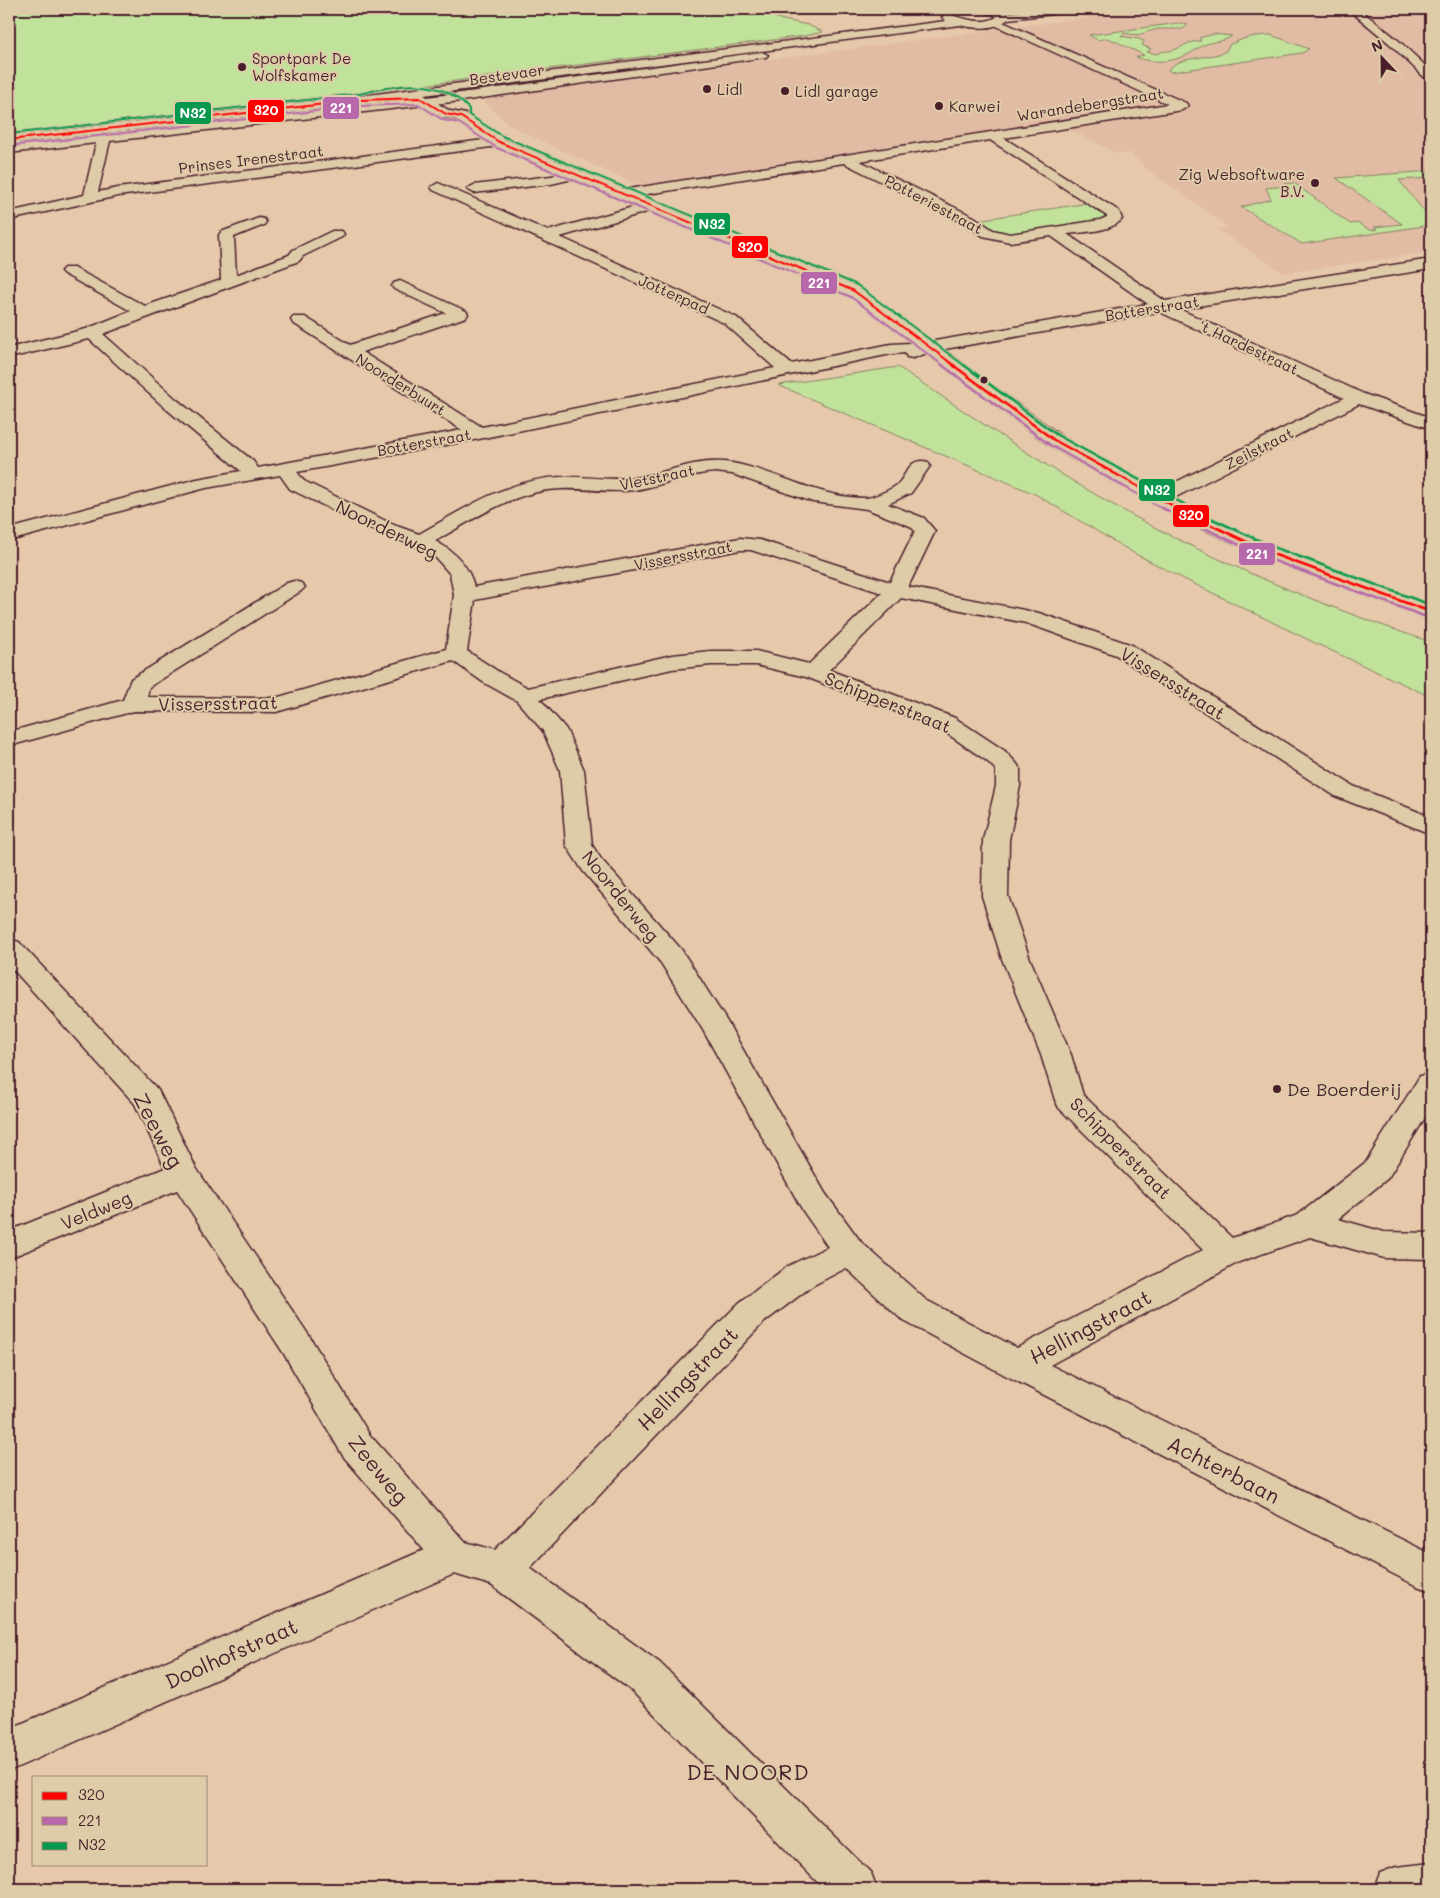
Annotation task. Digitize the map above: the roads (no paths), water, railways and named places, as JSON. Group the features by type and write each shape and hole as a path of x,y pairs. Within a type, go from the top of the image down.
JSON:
{"street":[{"path":"952,11 960,22 979,24 995,14 1026,9"},
{"path":"995,14 1072,9"},
{"path":"1353,9 1394,42 1431,77"},
{"name":"Bestevaer","path":"878,32 952,11"},
{"name":"Warandebergstraat","path":"622,194 1182,106 995,14"},
{"name":"Bestevaer","path":"9,140 360,100 446,96 878,32 960,22"},
{"name":"Bestevaer","path":"9,149 424,97 488,83 739,54 762,55"},
{"name":"Bestevaer","path":"446,96 488,83"},
{"path":"446,96 463,112 461,117"},
{"path":"424,97 446,114 461,117 499,142 854,291 874,304 1054,440 1201,521 1270,553 1431,612"},
{"name":"Potteriestraat","path":"846,159 969,220 988,233 1010,238 1103,224 1115,219 1114,214 992,136"},
{"path":"90,198 104,138"},
{"name":"Prinses Irenestraat","path":"9,216 128,191 499,142"},
{"path":"474,189 551,180 576,174"},
{"name":"Jotterpad","path":"438,188 548,236 730,320 788,370"},
{"path":"548,236 652,206"},
{"path":"229,283 226,235 259,222"},
{"name":"'t Hardestraat","path":"1054,232 1163,306 1358,398 1431,424"},
{"path":"9,353 92,333 144,312 229,283 294,258 298,253 337,234"},
{"name":"Botterstraat","path":"9,535 204,483 479,433 788,370 842,360 856,362 888,359 930,347 1061,323 1334,277 1431,264"},
{"path":"69,271 144,312"},
{"name":"Botterstraat","path":"1375,273 1422,281"},
{"name":"Noorderbuurt","path":"348,351 460,314 400,286"},
{"name":"Noorderbuurt","path":"299,320 479,433"},
{"path":"92,333 170,403 246,465 252,473"},
{"name":"Zeilstraat","path":"1159,498 1358,398"},
{"name":"Vletstraat","path":"420,541 499,498 527,488 562,483 608,486 635,484 700,468 716,466 735,469 820,498 871,504 917,522 923,527 924,531 896,591"},
{"path":"871,504 904,488 914,472 921,466"},
{"name":"Noorderweg","path":"284,467 297,485 387,529 420,541 442,553 460,573 465,595 456,653 491,677 525,696 554,729 572,770 580,845 592,865 671,956 716,1027 814,1202 848,1251"},
{"name":"Vissersstraat","path":"465,595 740,544 753,544 896,591 1031,618 1124,650 1344,791 1431,826"},
{"path":"133,704 139,684 294,587"},
{"path":"814,672 896,591"},
{"name":"Vissersstraat","path":"9,739 133,704 276,705 456,653"},
{"name":"Schipperstraat","path":"525,696 672,662 710,658 756,658 814,672 947,723 996,756 1008,769 1008,786 996,840 994,896 1016,960 1056,1055 1070,1100 1227,1254"},
{"name":"Zeeweg","path":"9,948 147,1098 183,1174 296,1344 356,1444 453,1556"},
{"name":"Hellingstraat","path":"502,1570 751,1313 800,1276 848,1251 914,1310 1017,1365 1227,1254 1309,1224 1377,1170 1431,1084"},
{"name":"Veldweg","path":"9,1245 183,1174"},
{"path":"1309,1224 1384,1245 1431,1246"},
{"name":"Achterbaan","path":"1017,1365 1431,1573"},
{"path":"453,1556 502,1570 646,1678 855,1889"},
{"name":"Doolhofstraat","path":"9,1750 453,1556"},
{"path":"1396,1889 1431,1885"}],"place":[{"name":"Sportpark De Wolfskamer","path":"242,67"},
{"name":"Lidl","path":"707,89"},
{"name":"Lidl garage","path":"785,91"},
{"name":"Karwei","path":"939,106"},
{"name":"Zig Websoftware B.V.","path":"1315,183"},
{"name":"De Boerderij","path":"1277,1089"}],"district":[{"name":"DE NOORD","path":"748,1771"}]}
